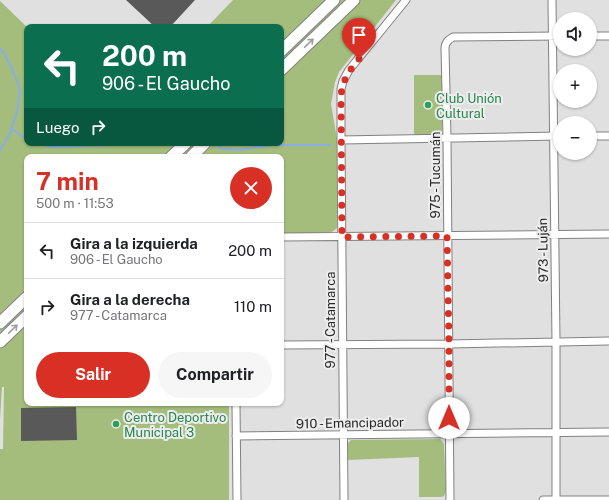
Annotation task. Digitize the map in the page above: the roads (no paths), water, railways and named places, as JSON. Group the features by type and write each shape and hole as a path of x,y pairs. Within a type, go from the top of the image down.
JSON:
{"highway":[{"path":"284,48 334,0"},
{"path":"284,67 354,0"},
{"path":"174,154 183,146"},
{"path":"194,154 202,146"},
{"path":"0,323 24,300"},
{"path":"0,342 24,319"}],"street":[{"name":"977 - Catamarca","path":"344,500 341,95 343,81 349,70 406,0"},
{"name":"973 - Luján","path":"552,0 553,12"},
{"name":"975 - Tucumán","path":"450,500 446,42 453,37 553,36"},
{"path":"597,36 609,36"},
{"name":"973 - Luján","path":"556,56 556,116"},
{"path":"341,140 553,136"},
{"path":"597,136 609,136"},
{"name":"973 - Luján","path":"556,160 554,235 556,500"},
{"path":"284,238 609,234"},
{"path":"284,345 609,341"},
{"path":"236,406 237,500"},
{"name":"910 - Emancipador","path":"236,436 609,432"},
{"path":"543,500 609,500"}],"waterway":[{"path":"0,49 4,53 14,73 20,90 17,112 10,133 0,151"},
{"path":"11,129 24,137"},
{"path":"284,145 330,145"},
{"path":"47,146 82,146"},
{"path":"218,146 223,149 238,150 266,146"}],"place":[{"name":"Club Unión Cultural","path":"428,105"},
{"name":"Centro Deportivo Municipal 3","path":"116,424"}]}
